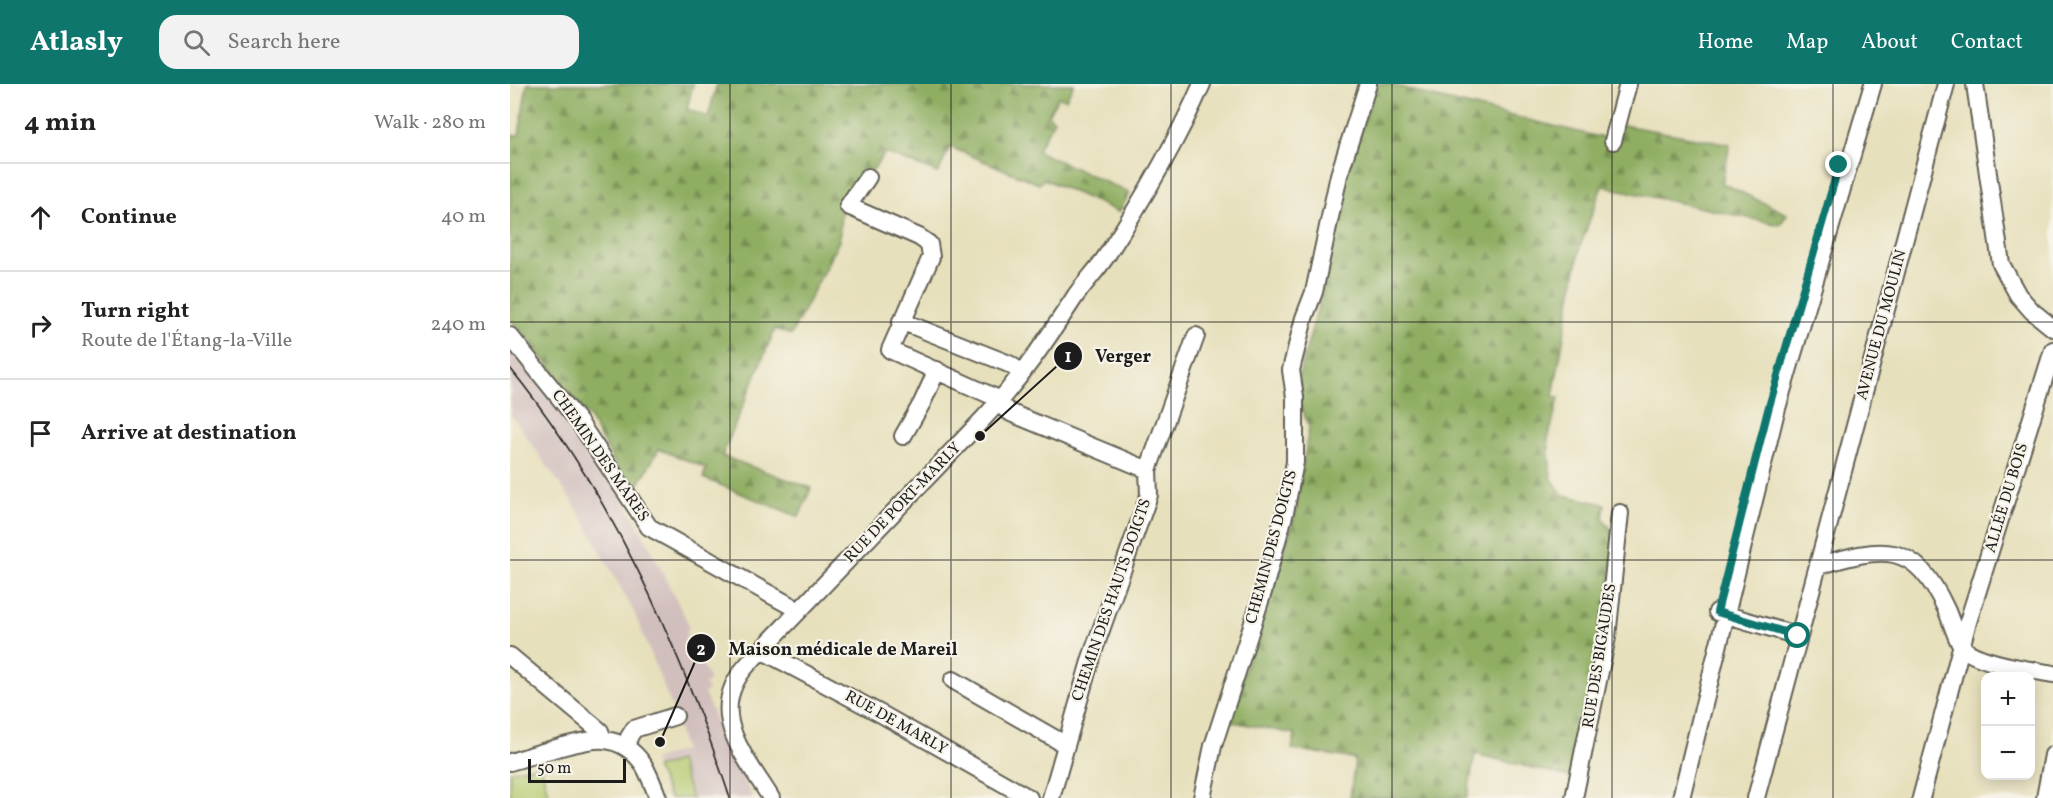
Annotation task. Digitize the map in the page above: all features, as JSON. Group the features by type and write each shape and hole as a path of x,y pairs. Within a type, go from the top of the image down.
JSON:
{"street":[{"name":"RUE DE PORT-MARLY","path":"771,798 732,733 728,713 731,687 792,608 999,402 1052,334 1078,293 1106,256 1154,177 1202,84"},
{"name":"CHEMIN DES DOIGTS","path":"1202,798 1213,746 1263,592 1285,512 1295,462 1295,397 1291,370 1304,318 1314,292 1339,175 1368,84"},
{"path":"1613,141 1628,84"},
{"path":"1681,798 1721,613 1801,292 1863,84"},
{"path":"1671,798 1775,415 1873,84"},
{"name":"AVENUE DU MOULIN","path":"1756,798 1946,84"},
{"path":"1975,84 2001,264 2018,295 2032,311 2053,328"},
{"path":"868,177 848,206 918,237 928,244 931,257 890,350 937,370 999,402 1011,413 1148,470"},
{"path":"901,321 1009,364 1021,372"},
{"name":"CHEMIN DES MARES","path":"510,336 579,422 649,527 792,608"},
{"name":"CHEMIN DES HAUTS DOIGTS","path":"1051,798 1091,658 1149,495 1148,470 1196,336"},
{"name":"ALLÉE DU BOIS","path":"1921,798 1961,647 2053,350"},
{"path":"903,436 937,370"},
{"name":"RUE DES BIGAUDES","path":"1574,798 1607,637 1620,513"},
{"path":"1818,566 1885,551 1902,555 1916,565 1929,579 1941,599 1961,647 1980,658 2053,674"},
{"path":"1721,613 1798,636"},
{"name":"RUE DE MARLY","path":"761,650 883,714 1029,798"},
{"path":"510,656 600,731 603,739"},
{"path":"953,680 1066,745"},
{"path":"627,748 629,737 634,729 675,716"},
{"path":"510,762 581,742 603,739 627,748 643,765 658,798"},
{"path":"2045,798 2053,755"}],"shaded area":[{"path":"510,344 530,366 610,477 643,534 689,625 684,644 687,650 698,654 710,681 705,684 708,691 704,693 753,798 667,798 653,760 684,750 673,710 634,612 578,510 510,413"}],"green space":[{"path":"527,84 693,84 687,109 708,117 717,84 1074,84 1066,99 1058,97 1048,115 1054,120 1037,151 1130,193 1119,212 1044,179 1039,184 950,147 938,173 885,153 841,214 839,241 791,335 775,329 722,456 811,488 799,517 703,478 706,468 659,449 634,492 629,489 590,419 526,336 510,319 510,136 519,135"},
{"path":"1376,84 1390,84 1437,98 1612,140 1623,125 1730,144 1722,183 1787,214 1780,225 1602,186 1580,247 1553,396 1559,398 1548,439 1551,478 1563,495 1605,504 1603,518 1615,535 1604,640 1575,765 1569,777 1475,754 1467,798 1350,798 1355,759 1292,749 1295,734 1228,721 1295,515 1309,427 1299,402 1299,375 1323,289 1346,176"},
{"path":"679,761 692,798 670,798 656,768"},
{"path":"541,765 549,798 510,798 510,771"}],"tram line":[{"path":"510,368 547,416 580,467 639,573 688,684 730,798"}],"place":[{"name":"Verger","path":"980,436"},
{"name":"Maison médicale de Mareil","path":"660,742"}],"route":[{"path":"1798,636 1717,612 1768,410 1839,165"}]}
